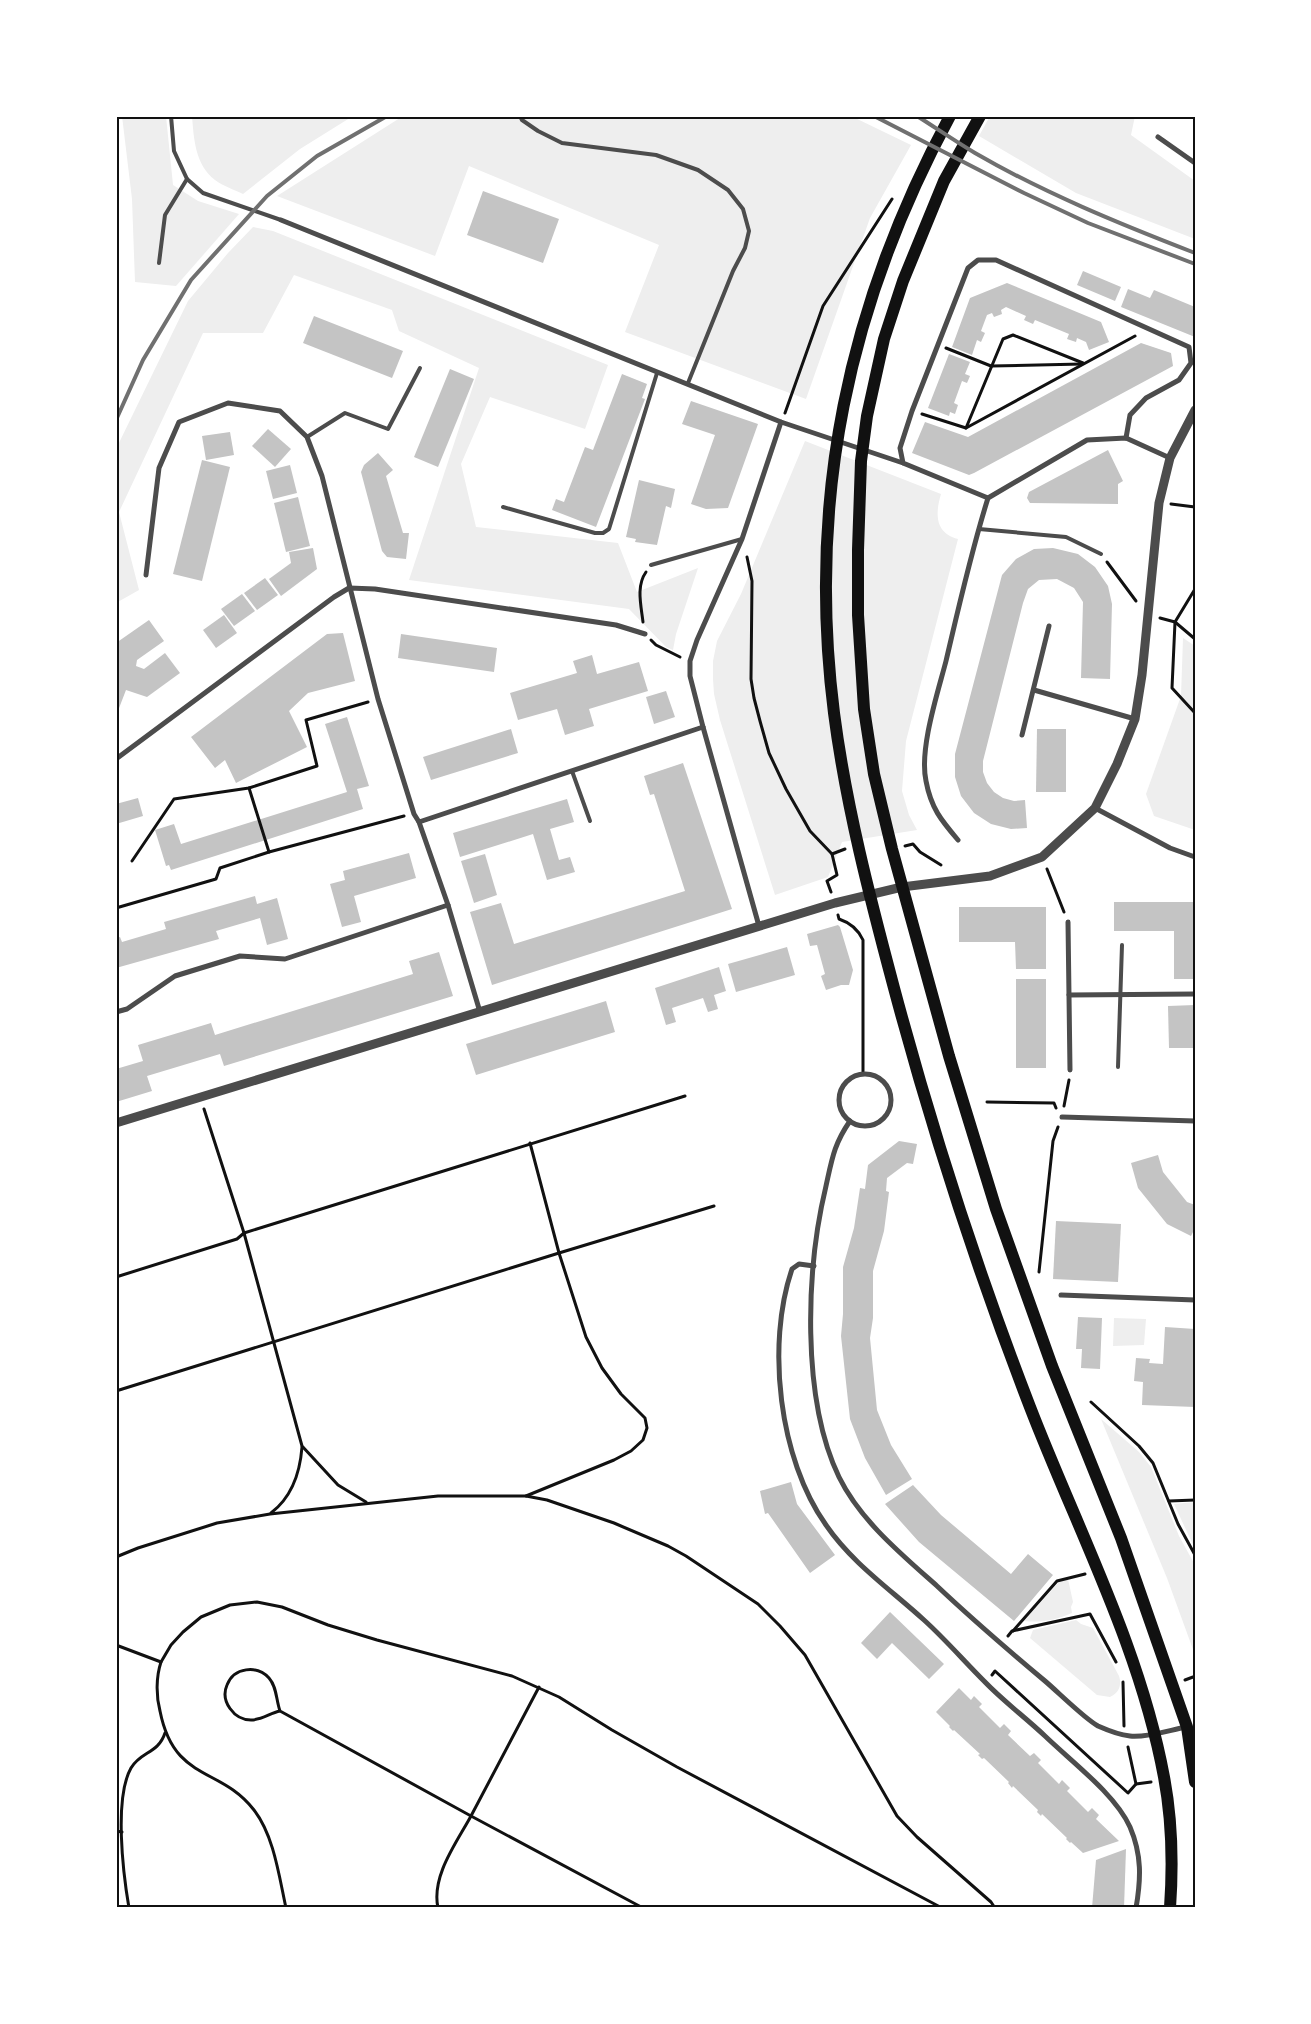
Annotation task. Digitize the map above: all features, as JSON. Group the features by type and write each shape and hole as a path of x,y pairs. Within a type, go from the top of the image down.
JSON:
{"main road":[{"path":"950,116 911,195 866,314 843,402 835,450 827,541 829,668 840,755 871,894 920,1085 967,1230 1029,1406 1098,1572 1138,1678 1154,1733 1165,1780 1172,1867 1170,1908"},
{"path":"980,116 961,149 933,206 903,281 884,339 867,416 861,461 858,615 864,709 881,806 902,887 949,1056 996,1209 1052,1366 1121,1538 1171,1684 1191,1726 1195,1782"}],"street":[{"path":"1158,137 1195,163"},
{"path":"281,220 782,422 903,463 988,498"},
{"path":"903,463 900,448 912,411 968,268 978,260 996,260 1146,330 1188,347 1191,363 1179,380 1146,398 1130,415 1126,438"},
{"path":"146,575 159,468 179,422 228,403 280,411 307,437 322,476 378,699 414,814 419,822 448,905 480,1012"},
{"path":"116,1123 835,903 902,887 990,876 1042,857 1095,808 1117,764 1135,719 1142,675 1159,503 1170,458 1195,410"},
{"path":"759,926 703,727 690,676 690,661 697,640 742,539 782,422"},
{"path":"958,840 937,815 925,780 926,752 934,709 978,529 988,498 1087,440 1126,438 1170,458"},
{"path":"116,759 349,588 374,589 616,625 645,634"},
{"path":"1022,734 1049,626"},
{"path":"1034,690 1135,719"},
{"path":"419,822 703,727"},
{"path":"1095,808 1170,848 1195,857"},
{"path":"116,1012 127,1009 175,976 240,956 285,959 448,905"},
{"path":"1068,922 1070,1070"},
{"path":"1069,995 1195,994"},
{"path":"863,1074 872,1075 887,1085 891,1102 889,1111 884,1118 876,1124 867,1126 858,1125 850,1121 841,1109 840,1094 847,1082 854,1076 863,1074"},
{"path":"1062,1117 1195,1121"},
{"path":"850,1121 836,1144 820,1212 811,1318 814,1379 821,1422 838,1475 848,1494 892,1545 1001,1644 1097,1725 1130,1736 1191,1726"},
{"path":"814,1266 799,1264 792,1269 784,1301 780,1333 780,1366 784,1408 794,1455 805,1490 827,1526 846,1549 886,1589 924,1620 985,1682 1117,1805 1129,1826 1139,1857 1140,1880 1136,1908"},
{"path":"1061,1295 1195,1300"}],"lane":[{"path":"171,116 174,150 187,179 203,193 281,220"},
{"path":"520,116 522,120 538,131 562,143 656,155 698,170 728,190 743,209 749,231 744,248 732,272 688,383"},
{"path":"159,263 165,215 187,179"},
{"path":"307,437 345,413 388,429 420,368"},
{"path":"503,507 595,533 603,533 609,529 658,373"},
{"path":"978,529 1066,537 1101,554"},
{"path":"651,565 742,539"},
{"path":"572,770 590,821"},
{"path":"1118,1067 1122,945"}],"path":[{"path":"782,422 823,306 893,198"},
{"path":"912,411 966,428 1146,330"},
{"path":"966,428 1003,339 1013,335 1084,364"},
{"path":"939,345 991,366 1084,364"},
{"path":"1159,503 1195,507"},
{"path":"742,539 752,581 751,651 754,698 769,754 786,790 810,831 832,854 837,875 827,881 839,919 858,930 863,940 863,1074"},
{"path":"651,565 641,580 640,600 645,634 656,645 690,661"},
{"path":"1195,589 1175,622 1172,688 1195,713"},
{"path":"132,861 174,799 249,788 316,766 306,720 378,699"},
{"path":"249,788 269,852"},
{"path":"116,908 216,879 220,868 269,852 414,814"},
{"path":"1042,857 1068,922"},
{"path":"1039,1272 1053,1142 1062,1117 1070,1070"},
{"path":"116,1277 237,1239 244,1233 685,1096"},
{"path":"201,1097 244,1233 302,1446 300,1464 294,1483 285,1500 270,1514"},
{"path":"988,1102 1054,1103 1062,1117"},
{"path":"526,1496 614,1460 638,1446 646,1434 645,1418 621,1394 602,1368 586,1337 559,1252 530,1143"},
{"path":"116,1391 559,1252 714,1206"},
{"path":"1091,1402 1144,1452 1156,1469 1183,1534 1195,1556"},
{"path":"302,1446 338,1485 366,1502"},
{"path":"116,1557 138,1548 217,1523 270,1514 366,1502 438,1496 526,1496 547,1500 648,1536 686,1556 758,1604 780,1626 805,1655 897,1816 917,1837 992,1902 995,1908"},
{"path":"1169,1501 1195,1500"},
{"path":"1001,1644 1061,1578 1098,1572"},
{"path":"286,1908 270,1842 255,1811 240,1797 182,1758 165,1733 158,1701 158,1681 162,1662 176,1639 201,1617 230,1605 257,1602 282,1607 348,1631 512,1676 539,1687 677,1767 942,1908"},
{"path":"1012,1631 1090,1614 1119,1668"},
{"path":"116,1645 162,1662"},
{"path":"280,1711 258,1720 243,1720 228,1706 225,1691 227,1684 237,1672 253,1670 261,1672 273,1684 280,1711 643,1908"},
{"path":"985,1682 995,1671 1128,1793 1136,1784 1125,1734 1123,1681 1121,1675"},
{"path":"1171,1684 1193,1677"},
{"path":"1123,1681 1138,1678"},
{"path":"438,1908 437,1891 440,1878 539,1687"},
{"path":"129,1908 122,1832 124,1793 132,1767 140,1758 159,1746 165,1733"},
{"path":"116,1831 122,1832"}],"shaded area":[{"path":"122,116 166,116 173,185 198,201 239,214 176,286 135,282 132,199"},
{"path":"192,116 353,116 300,149 243,194 215,180 203,167 197,151"},
{"path":"403,116 851,116 911,145 870,218 806,399 625,332 659,245 469,166 435,256 277,196"},
{"path":"990,116 1135,116 1131,135 1195,181 1195,239 1076,193 979,136"},
{"path":"253,227 273,231 608,365 585,429 490,397 461,464 476,527 618,543 637,592 698,568 676,634 673,650 666,647 629,609 409,580 479,368 399,331 392,310 294,275 263,333 203,333 119,512 139,590 116,603 116,449 188,301 228,253"},
{"path":"805,441 941,494 938,509 939,522 945,532 958,539 906,741 902,791 909,815 917,830 842,842 828,877 775,895 720,720 714,694 713,661 717,641 741,594"},
{"path":"1183,638 1195,646 1195,830 1154,816 1146,794 1181,696"},
{"path":"1114,1318 1146,1319 1144,1345 1113,1346"},
{"path":"1101,1419 1139,1452 1151,1467 1179,1536 1195,1565 1195,1655 1167,1578"},
{"path":"1195,1502 1195,1549 1174,1504"},
{"path":"1068,1579 1073,1602 1071,1607 1072,1613 1037,1622 1024,1621 1059,1582"},
{"path":"1076,1620 1093,1628 1119,1676 1119,1688 1110,1697 1097,1695 1030,1638 1033,1630"}],"building":[{"path":"483,191 559,219 543,263 467,235"},
{"path":"1083,271 1121,287 1115,301 1077,285"},
{"path":"1007,283 1101,322 1109,342 1089,350 1086,342 1077,338 1076,342 1067,339 1069,334 1035,320 1033,324 1024,320 1026,316 1006,307 1001,310 1002,314 994,317 992,313 987,315 981,331 985,333 981,342 977,340 972,355 952,347 970,298"},
{"path":"1128,289 1150,298 1154,290 1195,307 1195,337 1121,307"},
{"path":"314,316 403,351 392,378 303,343"},
{"path":"1141,343 1171,353 1173,366 974,473 969,475 912,453 925,422 968,437"},
{"path":"949,354 970,362 965,374 970,376 967,383 962,381 954,403 958,405 955,414 950,412 949,416 928,408"},
{"path":"450,369 474,379 438,467 414,457"},
{"path":"622,374 647,384 642,398 645,399 596,527 552,510 556,499 564,502 585,447 593,450"},
{"path":"691,401 758,424 728,508 706,509 691,504 715,435 682,424"},
{"path":"268,429 291,449 275,467 252,446"},
{"path":"230,432 234,455 206,460 202,436"},
{"path":"1108,450 1123,481 1118,484 1118,504 1030,503 1027,498 1029,492"},
{"path":"378,453 393,470 386,476 403,533 409,533 406,559 387,557 382,551 361,472 364,465"},
{"path":"202,460 230,467 202,581 173,574"},
{"path":"290,465 297,493 273,499 266,471"},
{"path":"639,480 675,489 671,508 666,506 657,545 635,542 636,539 626,537"},
{"path":"298,497 310,546 286,552 274,503"},
{"path":"313,548 317,569 281,596 269,579 291,563 289,552"},
{"path":"1053,548 1078,554 1095,567 1108,586 1112,604 1110,679 1081,678 1083,602 1074,588 1057,579 1039,580 1028,589 1023,603 983,761 983,772 987,783 994,792 1003,798 1014,801 1025,800 1027,828 1011,829 991,824 974,813 961,796 955,777 955,754 1002,575 1016,559 1034,549"},
{"path":"265,578 278,595 257,610 244,593"},
{"path":"242,594 255,611 234,626 221,609"},
{"path":"224,615 237,633 216,648 203,630"},
{"path":"149,620 164,641 137,660 136,666 144,669 165,653 180,673 147,697 126,690 116,716 116,643"},
{"path":"343,633 355,681 308,693 289,711 307,747 236,783 225,760 215,768 191,737 327,634"},
{"path":"401,634 497,648 494,672 398,658"},
{"path":"592,655 597,674 639,662 648,691 589,709 594,726 565,735 557,709 518,720 510,693 577,673 573,661"},
{"path":"666,691 675,717 654,724 646,697"},
{"path":"347,717 369,786 357,789 363,809 171,870 169,865 166,866 155,830 174,824 181,844 347,792 325,724"},
{"path":"511,729 518,753 431,780 423,757"},
{"path":"1037,729 1066,729 1066,792 1036,792"},
{"path":"683,763 732,909 492,985 470,912 501,903 514,944 685,891 654,794 650,795 644,776"},
{"path":"138,798 143,816 116,824 116,804"},
{"path":"567,799 574,822 550,829 559,860 570,857 575,872 547,880 533,834 460,857 453,833"},
{"path":"409,853 416,878 354,896 361,922 342,927 330,884 345,880 343,871"},
{"path":"485,854 497,895 474,903 461,861"},
{"path":"255,896 257,904 277,898 288,939 267,945 260,918 216,931 219,939 116,968 116,938 120,937 122,942 166,929 164,922"},
{"path":"1114,902 1195,902 1195,979 1174,979 1174,931 1114,931"},
{"path":"959,907 1046,907 1046,969 1016,969 1015,942 959,942"},
{"path":"838,925 853,970 849,985 841,985 826,990 821,976 825,974 817,945 810,946 807,934"},
{"path":"787,947 795,975 736,992 728,964"},
{"path":"439,952 453,996 224,1066 220,1054 147,1076 152,1091 116,1102 116,1069 143,1061 138,1045 211,1023 215,1035 413,974 409,961"},
{"path":"719,967 726,991 714,995 718,1009 708,1012 703,998 672,1008 676,1022 666,1025 655,988"},
{"path":"1016,979 1046,979 1046,1068 1016,1068"},
{"path":"606,1001 615,1032 476,1075 466,1044"},
{"path":"1195,1005 1195,1048 1169,1048 1168,1006"},
{"path":"899,1141 917,1144 913,1164 907,1163 887,1178 886,1191 889,1192 884,1231 873,1271 873,1318 870,1338 877,1410 891,1445 912,1479 886,1495 865,1458 850,1419 841,1336 843,1267 854,1228 860,1188 865,1189 868,1165"},
{"path":"1158,1155 1163,1172 1187,1202 1195,1205 1195,1228 1191,1236 1167,1224 1138,1188 1131,1163"},
{"path":"1056,1221 1121,1224 1118,1282 1053,1279"},
{"path":"1078,1317 1102,1318 1100,1369 1081,1368 1082,1349 1076,1349"},
{"path":"1165,1327 1195,1329 1195,1407 1142,1405 1143,1382 1134,1381 1136,1358 1150,1359 1149,1363 1163,1364"},
{"path":"791,1482 797,1504 835,1555 810,1573 768,1513 765,1514 760,1491"},
{"path":"913,1485 941,1515 1011,1574 1028,1554 1053,1575 1014,1621 919,1542 885,1504"},
{"path":"890,1612 944,1664 929,1679 892,1643 877,1659 861,1643"},
{"path":"959,1688 971,1700 974,1696 982,1704 979,1707 1000,1728 1004,1724 1011,1731 1008,1735 1030,1756 1034,1753 1041,1760 1038,1763 1059,1784 1062,1780 1070,1788 1067,1791 1088,1812 1092,1808 1099,1815 1096,1819 1119,1841 1083,1853 1070,1843 1042,1814 1041,1816 1037,1812 1038,1810 1013,1786 1012,1788 1009,1782 984,1758 982,1759 978,1755 980,1754 953,1731 936,1712"},
{"path":"1126,1849 1124,1908 1092,1908 1096,1860"}],"railway":[{"path":"116,420 143,360 191,280 267,196 317,156 387,116"},
{"path":"874,116 1024,193 1088,223 1195,264"},
{"path":"917,116 1001,168 1055,195 1195,253"}]}
